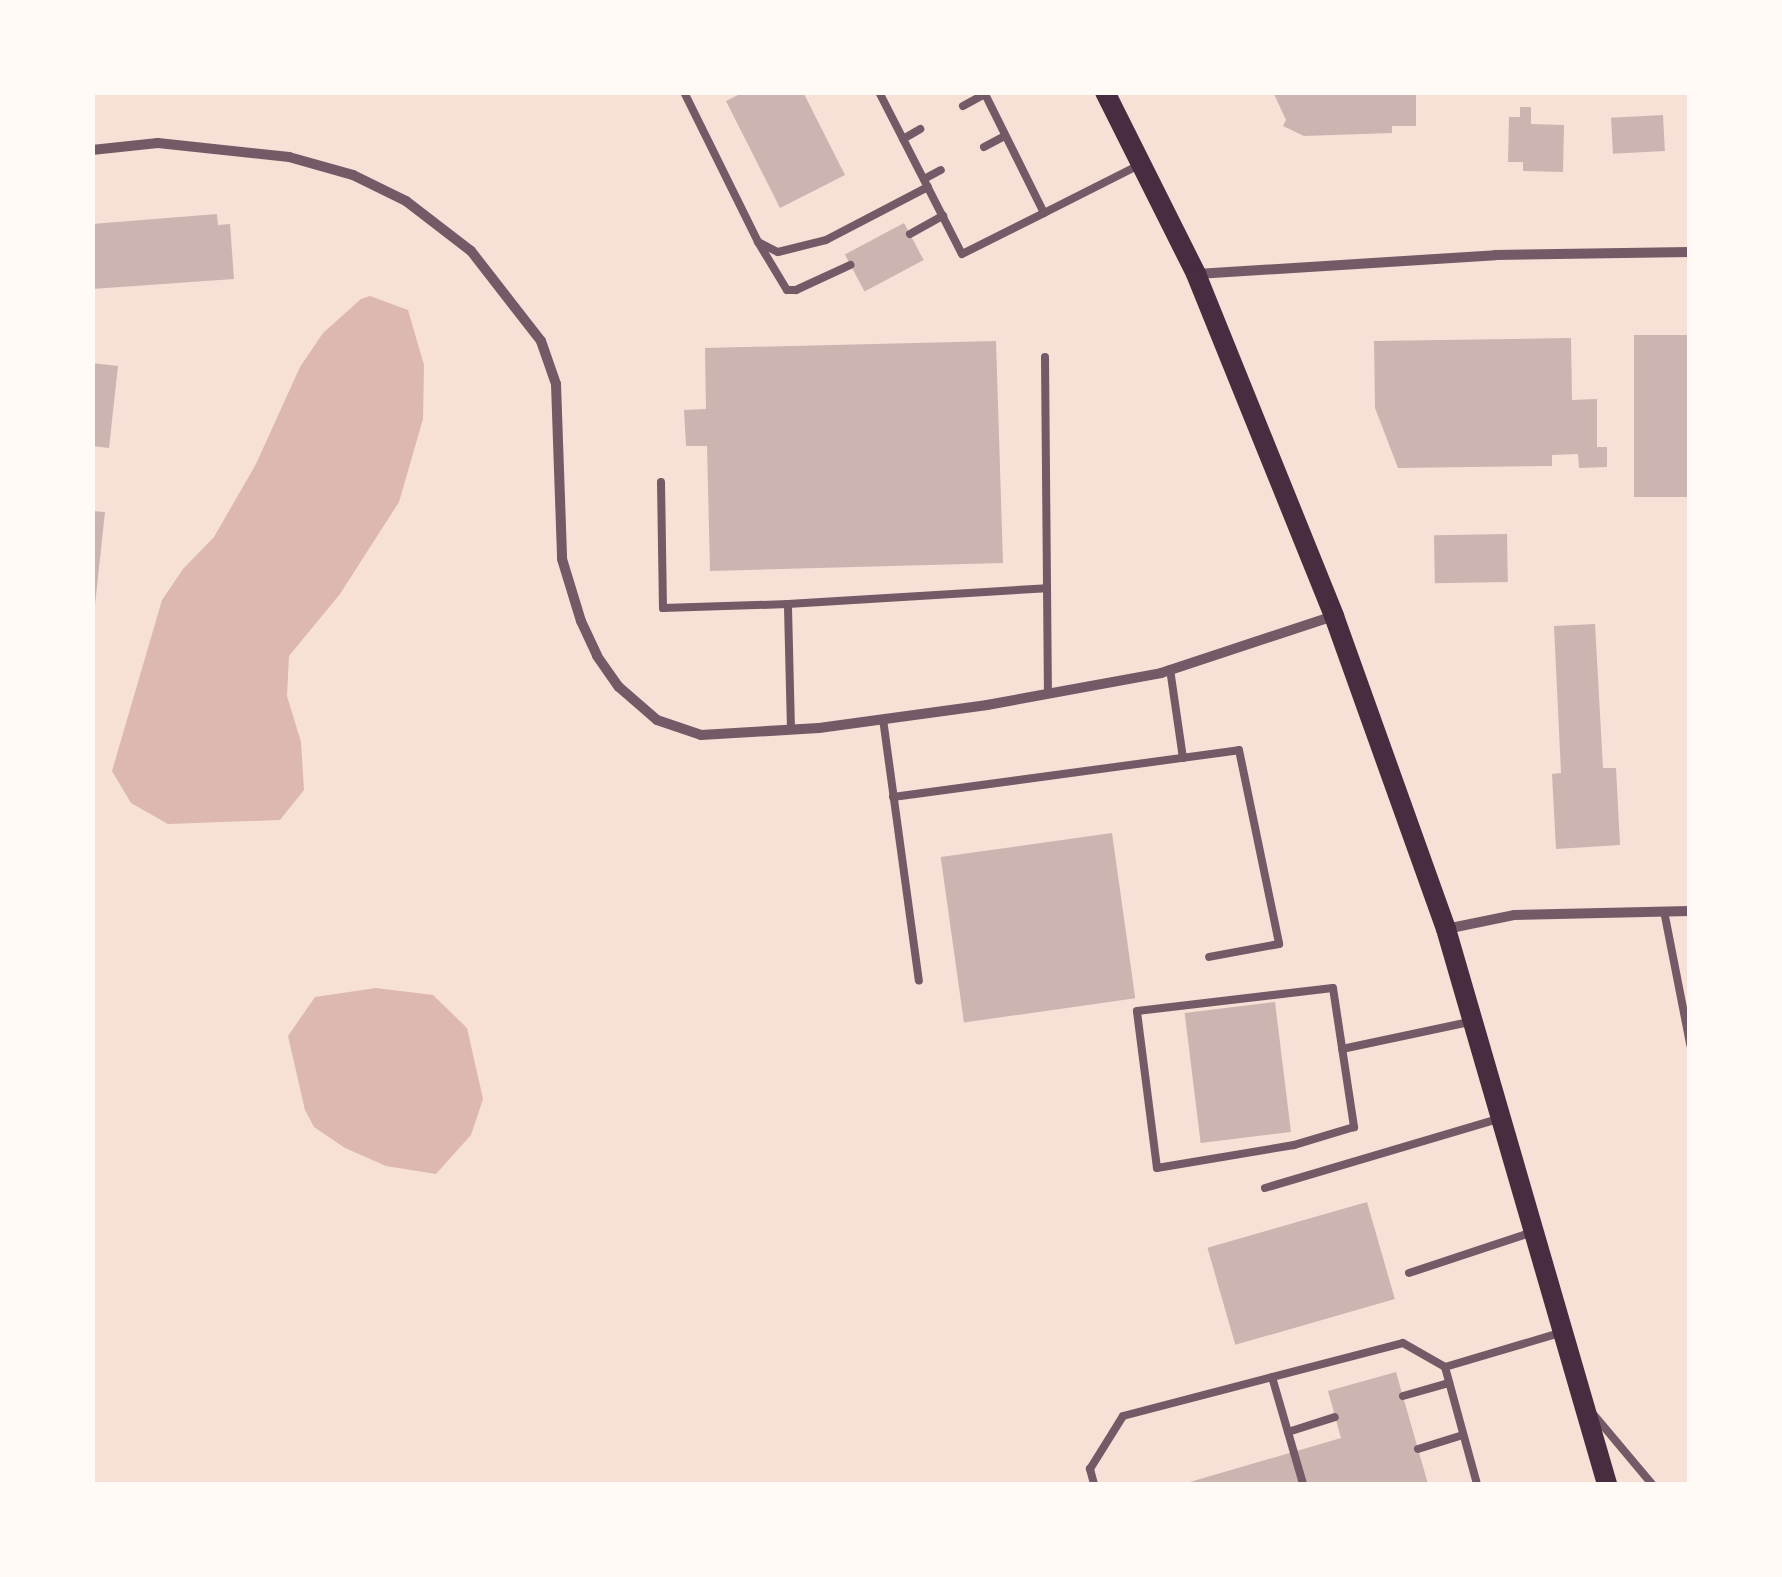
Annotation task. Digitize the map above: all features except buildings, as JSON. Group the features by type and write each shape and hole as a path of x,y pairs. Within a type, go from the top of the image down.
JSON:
{"main road":[{"path":"1105,92 1196,274 1334,616 1446,928 1607,1484"}],"street":[{"path":"92,150 158,143 289,157 352,175 406,201 471,251 541,340 556,384 562,559 596,656 618,687 658,720 701,735 883,719 1170,669 1334,616"},
{"path":"1196,274 1495,255 1690,252"},
{"path":"1446,928 1514,915 1690,910"}],"lane":[{"path":"684,92 779,284 796,290 850,264"},
{"path":"896,92 881,96 962,254 1141,164"},
{"path":"963,106 984,94 1044,212"},
{"path":"903,138 920,129"},
{"path":"984,148 1006,136"},
{"path":"758,242 778,252 796,251 926,183 941,170"},
{"path":"910,234 942,216"},
{"path":"1045,357 1048,693"},
{"path":"661,482 664,608 1047,588"},
{"path":"788,604 792,730"},
{"path":"1170,669 1184,758"},
{"path":"883,719 919,981"},
{"path":"893,797 1239,750 1280,944 1209,958"},
{"path":"1664,911 1690,1044"},
{"path":"1333,988 1342,1048 1354,1126 1294,1145 1157,1168 1137,1011 1333,988"},
{"path":"1342,1048 1473,1021"},
{"path":"1265,1188 1500,1118"},
{"path":"1410,1273 1533,1232"},
{"path":"1094,1484 1090,1470 1123,1416 1402,1343 1445,1367 1562,1332"},
{"path":"1445,1367 1473,1484"},
{"path":"1272,1377 1303,1484"},
{"path":"1403,1396 1449,1383"},
{"path":"1581,1398 1652,1484"},
{"path":"1288,1432 1336,1417"},
{"path":"1418,1449 1463,1435"}],"shaded area":[{"path":"370,296 408,310 424,365 423,419 399,502 340,594 289,656 287,696 301,742 304,790 280,820 168,824 131,803 112,771 162,600 183,569 214,537 256,464 300,367 323,333 361,299"},
{"path":"376,988 433,995 467,1028 483,1099 471,1135 436,1174 386,1166 345,1148 314,1127 305,1110 288,1036 315,997"}]}
